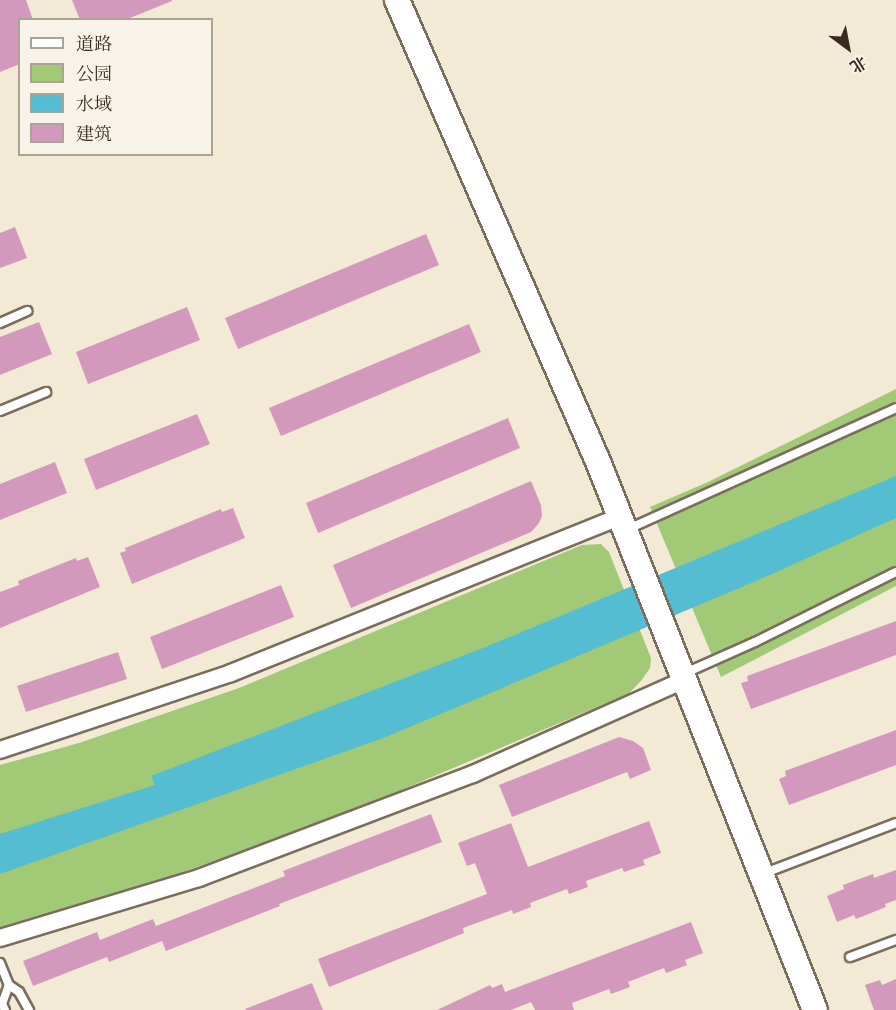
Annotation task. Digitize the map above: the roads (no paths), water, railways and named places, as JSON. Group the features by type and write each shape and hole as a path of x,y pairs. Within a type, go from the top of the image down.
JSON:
{"street":[{"path":"397,0 622,523 815,1010"},
{"path":"0,750 231,673 622,523"},
{"path":"0,938 199,878 473,774 683,677"}],"lane":[{"path":"0,323 27,311"},
{"path":"0,411 46,392"},
{"path":"622,523 896,408"},
{"path":"683,677 896,572"},
{"path":"761,874 896,823"},
{"path":"850,957 896,940"},
{"path":"0,963 9,986 19,992 29,1010"},
{"path":"5,1010 3,1004 9,986"}],"water":[{"path":"896,476 896,518 763,578 386,737 0,874 0,834 155,785 151,776 488,646"}]}
